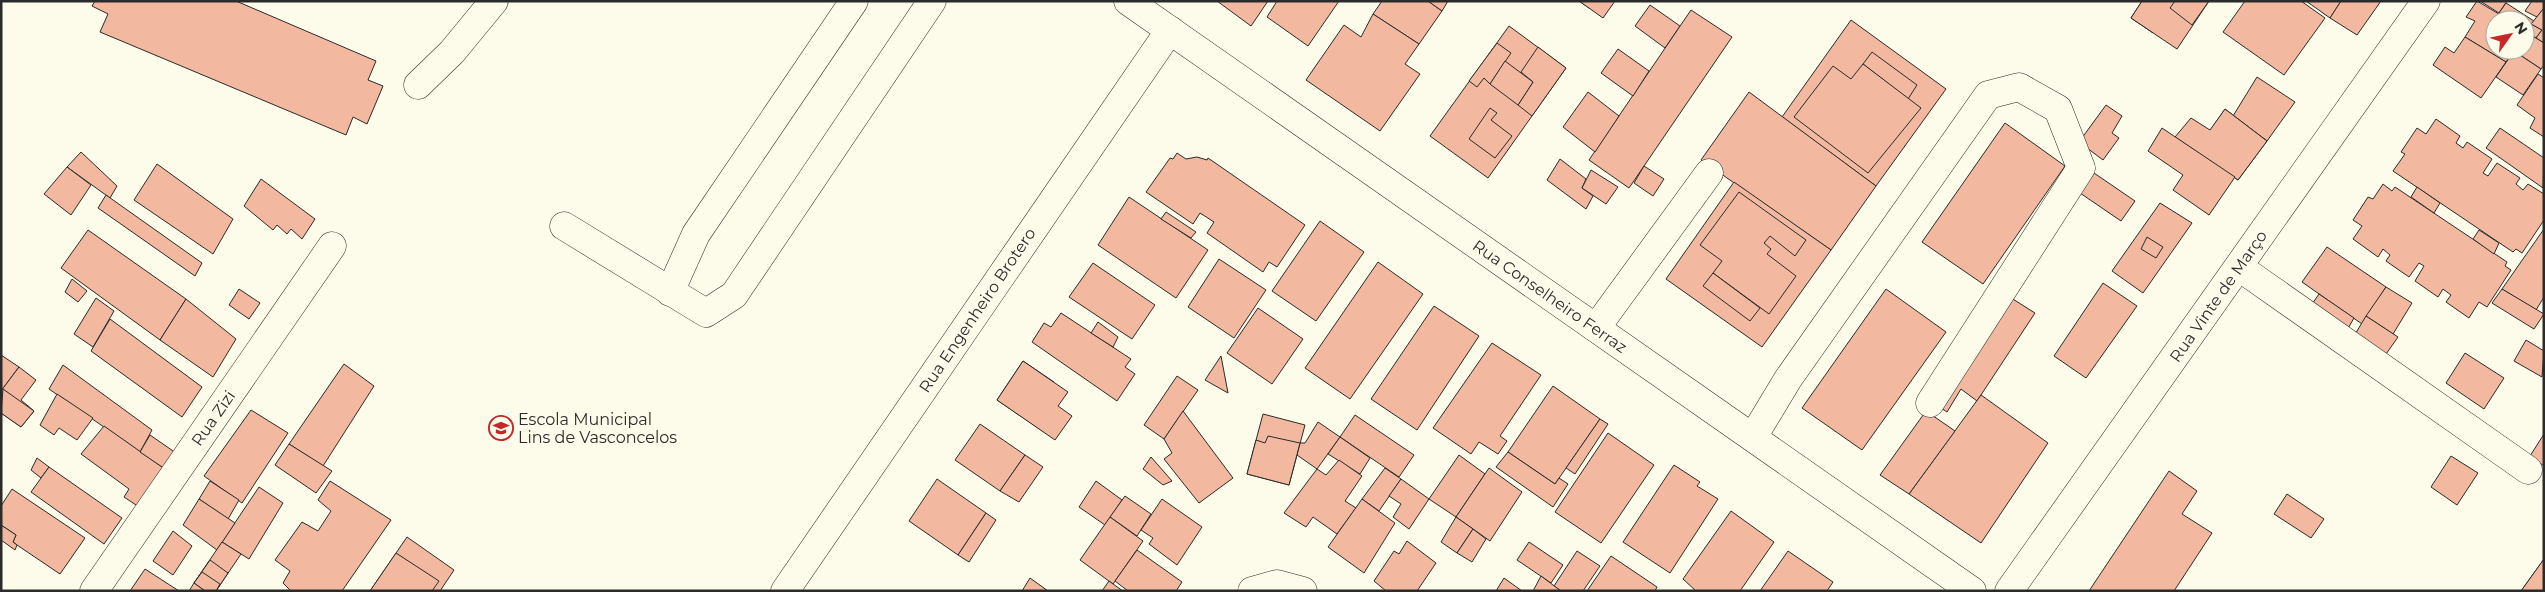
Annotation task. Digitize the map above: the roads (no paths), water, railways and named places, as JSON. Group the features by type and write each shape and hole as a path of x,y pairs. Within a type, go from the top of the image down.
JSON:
{"street":[{"path":"418,85 452,52 494,1"},
{"path":"670,292 696,234 854,1"},
{"path":"564,226 706,313 734,295 932,1"},
{"name":"Rua Conselheiro Ferraz","path":"1128,1 1972,591"},
{"name":"Rua Vinte de Março","path":"2009,591 2426,1"},
{"name":"Rua Engenheiro Brotero","path":"785,591 1170,30"},
{"path":"1753,437 1788,379 1988,95 2019,87 2058,109 2082,168 1930,403"},
{"path":"1596,328 1709,173"},
{"name":"Rua Zizi","path":"94,591 332,246"},
{"path":"2239,267 2528,470"},
{"path":"1252,591 1277,584 1303,591"}],"place":[{"name":"Escola Municipal Lins de Vasconcelos","path":"501,428"}]}
